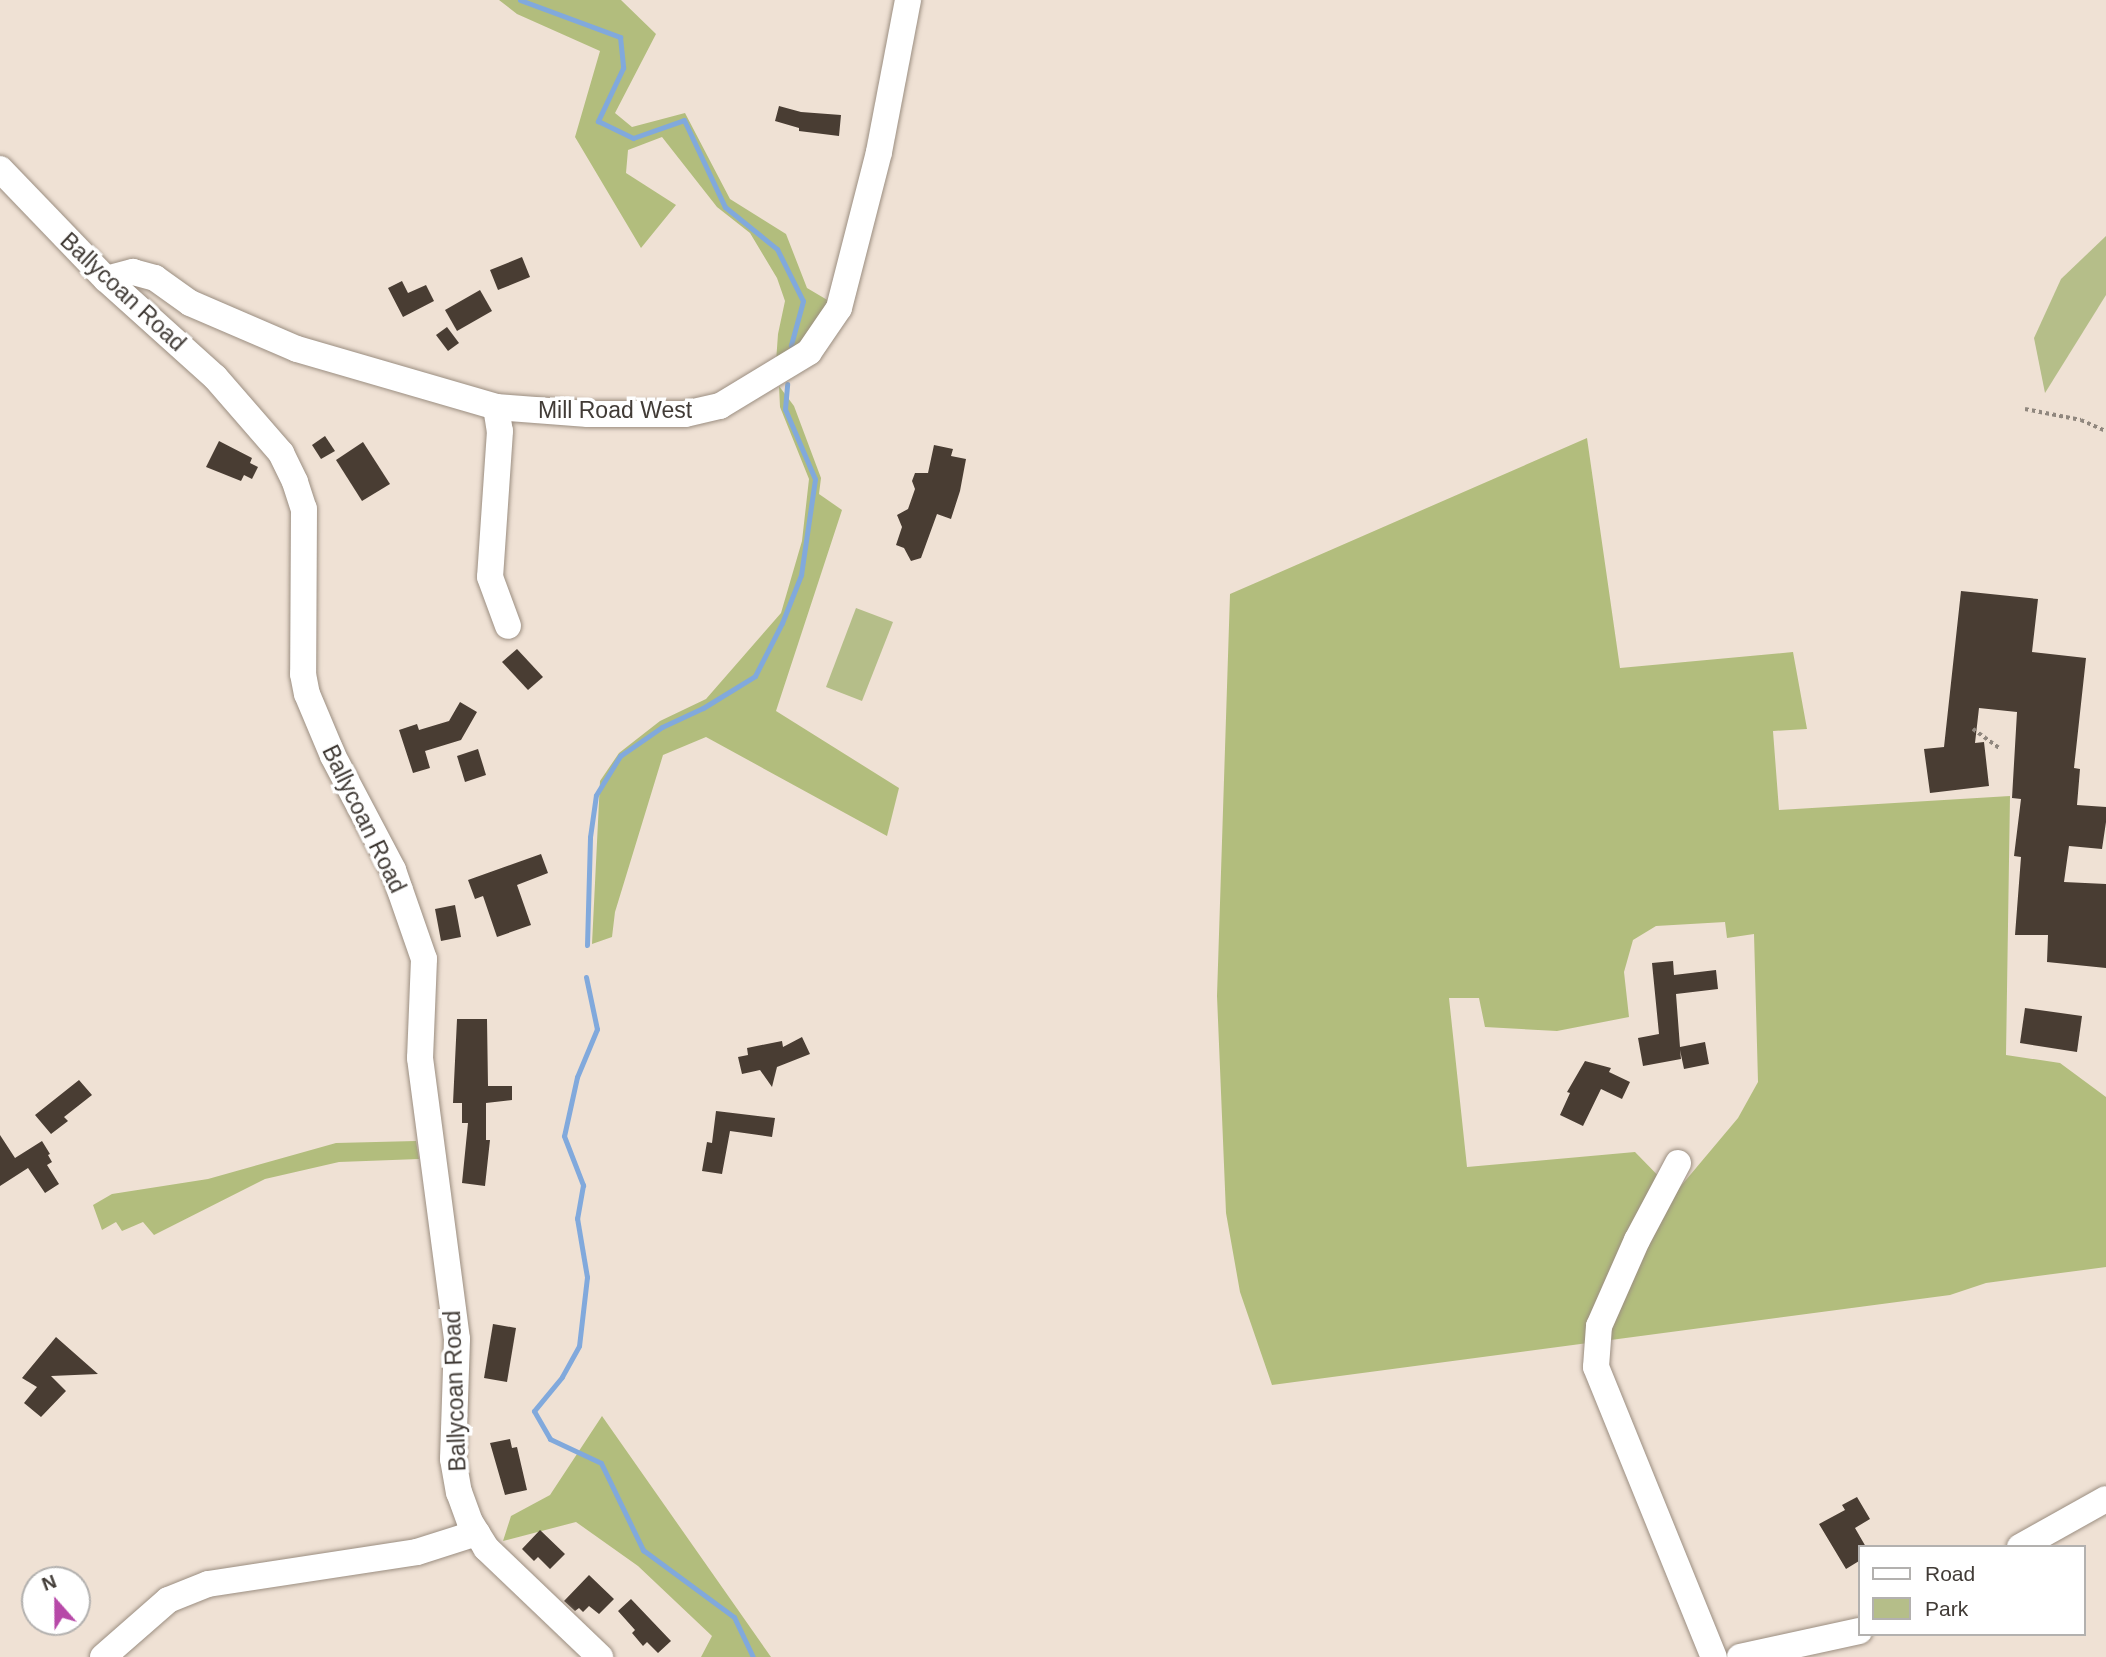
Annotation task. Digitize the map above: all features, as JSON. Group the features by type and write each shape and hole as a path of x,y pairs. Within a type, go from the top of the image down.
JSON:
{"street":[{"name":"Mill Road West","path":"106,279 132,272 155,278 190,303 297,349 349,367 496,407 588,414 685,414 720,406 808,352 839,308 879,152 908,0"},
{"name":"Ballycoan Road","path":"0,169 106,279 215,377 254,419 281,453 304,509 303,674 307,694 333,756 393,870 424,959 420,1058 457,1339 453,1459 459,1492 477,1534 501,1563 600,1657"},
{"path":"496,407 500,431 491,577 508,626"},
{"path":"1678,1163 1637,1240 1599,1326 1596,1367 1714,1657"},
{"path":"2024,1545 2106,1499"},
{"path":"103,1657 168,1600 208,1584 417,1552 477,1534"},
{"path":"1740,1657 1857,1631"}],"path":[{"path":"2025,409 2081,420 2106,431"},
{"path":"1973,729 2001,749"}],"green space":[{"path":"499,0 621,0 656,34 615,113 632,127 685,113 730,199 786,234 807,288 829,301 803,341 776,362 778,334 785,301 777,278 750,233 717,207 662,137 628,150 626,173 676,205 641,248 575,137 600,51 517,14"},
{"path":"2106,236 2106,295 2045,393 2034,338 2061,279"},
{"path":"779,386 794,406 821,478 819,494 842,510 776,711 899,788 887,836 706,737 663,755 615,912 612,937 592,944 600,781 619,753 660,721 706,699 781,613 802,541 809,479 780,407"},
{"path":"1587,438 1620,668 1793,652 1807,729 1773,731 1779,810 2010,796 2006,1055 2060,1063 2106,1097 2106,1267 1986,1283 1950,1295 1272,1385 1240,1292 1226,1213 1217,996 1230,594","holes":["1725,922 1727,938 1754,934 1758,1082 1738,1118 1675,1193 1635,1152 1467,1167 1449,998 1479,998 1485,1027 1557,1031 1629,1017 1624,972 1633,940 1656,926"]},
{"path":"856,608 893,622 862,701 826,687"},
{"path":"416,1141 419,1159 339,1162 265,1179 154,1235 143,1222 122,1231 116,1222 102,1230 93,1205 112,1194 208,1179 336,1143"},
{"path":"602,1416 771,1657 701,1657 712,1636 638,1566 576,1522 503,1541 511,1516 550,1495"}],"building":[{"path":"779,106 801,112 841,115 839,136 799,131 799,128 775,121"},
{"path":"522,257 530,277 498,290 490,270"},
{"path":"402,281 408,293 426,285 434,301 403,317 388,288"},
{"path":"480,290 492,311 457,331 445,310"},
{"path":"447,327 459,343 448,351 436,335"},
{"path":"325,436 335,451 321,459 312,445"},
{"path":"219,441 252,458 250,463 258,467 252,479 244,475 241,481 206,467"},
{"path":"363,442 390,484 362,501 336,460"},
{"path":"934,445 953,449 951,456 966,459 960,491 951,519 937,514 921,558 911,561 904,548 896,545 902,527 897,515 908,509 915,489 912,481 915,473 928,473"},
{"path":"1961,591 2038,599 2032,652 2086,658 2074,768 2080,769 2077,805 2106,807 2106,822 2102,849 2069,846 2064,882 2106,884 2106,968 2047,962 2048,935 2015,935 2021,857 2014,856 2021,799 2012,798 2017,712 1979,708 1975,743 1984,742 1989,786 1930,793 1924,749 1944,747"},
{"path":"517,649 543,677 528,690 502,662"},
{"path":"460,702 477,712 461,740 425,751 430,768 413,773 399,730 417,724 419,730 449,721"},
{"path":"478,749 486,775 465,782 457,756"},
{"path":"541,854 548,873 517,885 531,925 497,937 483,896 475,899 468,880"},
{"path":"455,905 461,937 441,941 435,909"},
{"path":"1673,961 1674,975 1716,970 1718,989 1676,994 1680,1047 1705,1042 1709,1064 1684,1069 1680,1050 1681,1059 1643,1066 1638,1038 1659,1034 1652,963"},
{"path":"2025,1008 2082,1016 2077,1052 2020,1043"},
{"path":"457,1019 487,1019 488,1086 512,1086 512,1100 486,1103 486,1140 490,1140 485,1186 462,1183 468,1123 462,1123 462,1103 453,1103"},
{"path":"802,1037 810,1054 777,1067 772,1087 760,1070 742,1074 738,1057 748,1055 747,1048 782,1041 783,1047"},
{"path":"1585,1061 1611,1068 1609,1072 1630,1082 1622,1099 1601,1089 1583,1126 1560,1115 1570,1093 1567,1092"},
{"path":"79,1080 92,1095 64,1117 68,1121 51,1134 35,1115"},
{"path":"716,1111 775,1118 772,1137 730,1131 722,1174 702,1171 707,1142 712,1143"},
{"path":"0,1135 15,1158 42,1141 52,1162 47,1165 59,1184 45,1193 28,1168 0,1186"},
{"path":"493,1324 516,1328 507,1382 484,1378"},
{"path":"56,1337 98,1374 51,1376 66,1391 41,1417 24,1403 37,1387 22,1378"},
{"path":"510,1439 512,1448 517,1447 527,1490 505,1495 490,1443"},
{"path":"1857,1497 1870,1519 1855,1528 1865,1545 1857,1545 1857,1562 1846,1569 1819,1524 1845,1510 1842,1505"},
{"path":"540,1530 565,1554 550,1569 538,1557 534,1561 522,1549"},
{"path":"589,1575 614,1599 599,1614 589,1606 583,1612 579,1608 575,1611 564,1601"},
{"path":"631,1599 671,1641 658,1653 647,1642 643,1646 632,1633 635,1630 618,1611"}],"waterway":[{"path":"520,0 620,37 623,68 598,121 633,138 684,120 725,207 777,249 803,301 791,345"},
{"path":"587,945 590,837 596,795 620,756 662,727 703,708 755,676 782,623 801,575 815,479 785,409 787,384"},
{"path":"586,977 597,1029 577,1077 564,1136 583,1185 577,1218 587,1277 579,1346 562,1377 534,1411 550,1439 601,1463 643,1550 734,1617 753,1657"}]}
